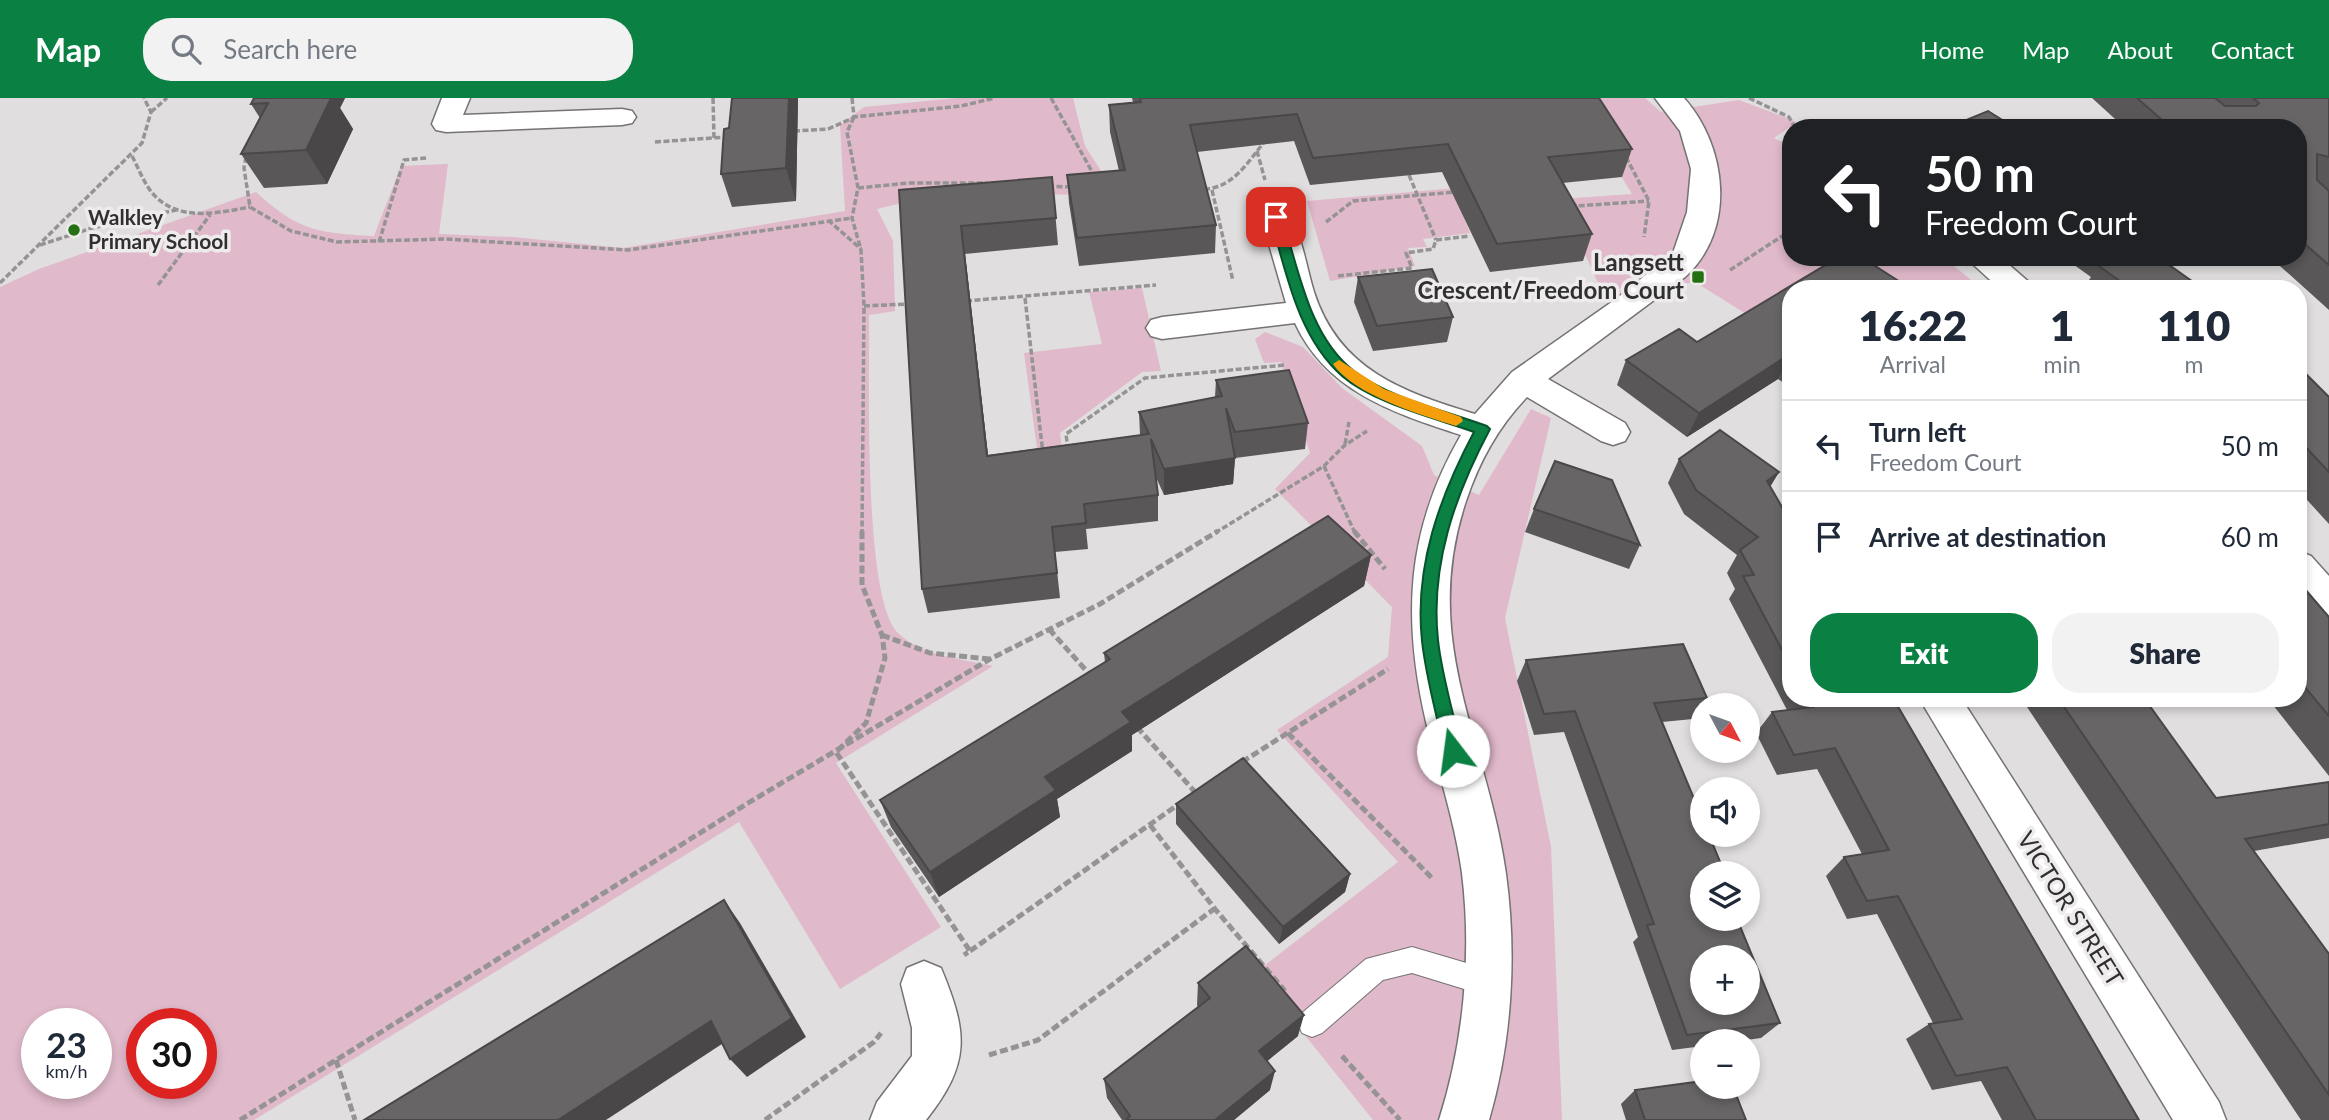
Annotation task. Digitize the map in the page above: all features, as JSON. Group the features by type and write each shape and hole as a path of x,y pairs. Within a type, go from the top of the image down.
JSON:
{"street":[{"path":"456,98 446,124 622,117"},
{"path":"1464,1120 1476,1082 1488,1006 1487,933 1484,873 1472,812 1447,731 1429,626 1437,540 1456,480 1482,429 1524,380 1629,309 1686,258 1702,214 1708,179 1703,148 1678,107"},
{"path":"1279,226 1305,311 1324,348 1348,373 1379,392 1420,409 1482,429"},
{"path":"1992,266 2009,280"},
{"path":"1161,328 1305,311"},
{"path":"1524,380 1613,432"},
{"path":"2307,576 2329,602"},
{"name":"VICTOR STREET","path":"1945,707 2201,1120"},
{"path":"895,1120 934,1071 940,1034 924,984"}],"lane":[{"path":"1312,1023 1376,968 1388,965 1412,960 1488,982"}],"path":[{"path":"144,98 151,112"},
{"path":"0,283 132,156 142,144 151,112 167,98"},
{"path":"713,98 714,138"},
{"path":"836,752 866,723 876,697 885,658 882,635 862,585 864,306 861,250 852,218 858,188 847,132 854,117 852,98"},
{"path":"854,117 961,106 995,98"},
{"path":"1051,98 1101,188"},
{"path":"1749,98 1789,119"},
{"path":"1200,188 1212,190 1225,183 1246,166 1271,134"},
{"path":"247,149 244,168 250,207"},
{"path":"1622,151 1649,201 1643,252 1629,309"},
{"path":"132,156 155,196 176,210"},
{"path":"1295,281 1412,268 1406,253 1433,248 1436,240 1409,175"},
{"path":"858,188 909,183 998,183"},
{"path":"1037,185 1076,187"},
{"path":"1279,226 1316,230 1353,201 1468,191"},
{"path":"1565,199 1576,206 1649,201"},
{"path":"36,246 92,228 176,210 210,215 250,207 291,231 337,242 445,239 628,250 672,246 852,218"},
{"path":"158,285 210,215"},
{"path":"827,220 861,250"},
{"path":"1436,240 1470,236"},
{"path":"958,301 1025,298 1163,285"},
{"path":"1025,298 1045,467"},
{"path":"864,306 917,303"},
{"path":"1068,455 1066,434 1145,378 1293,365"},
{"path":"240,1120 748,803 990,659 1100,604 1324,466 1345,444 1363,432 1420,409"},
{"path":"1345,444 1349,425 1347,411"},
{"path":"1230,770 1287,733 1429,626 1401,587 1359,540 1324,466"},
{"path":"1049,629 1095,680"},
{"path":"882,635 930,653 990,659"},
{"path":"1131,721 1195,792"},
{"path":"1287,733 1487,933"},
{"path":"836,752 970,951"},
{"path":"765,1120 874,1042 924,984 1207,785"},
{"path":"1150,825 1214,909 1400,1120"},
{"path":"934,1071 1038,1040 1214,909"},
{"path":"336,1060 355,1120"}],"shaded area":[{"path":"957,98 1073,98 1085,146 1116,194 930,196 877,209 893,241 895,311 869,315 870,484 879,579 887,614 899,634 919,647 943,656 993,666 836,763 941,927 840,989 739,822 254,1120 0,1120 0,287 39,269 256,192 285,215 310,228 374,236 401,166 448,164 439,234 513,237 623,248 845,211 840,125 864,107"},
{"path":"1573,98 1645,98 1661,112 1739,100 1789,119 1782,119 1782,132 1774,138 1782,142 1782,266 1954,266 1971,280 1782,280 1782,295 1751,317 1695,282 1604,296 1560,199 1632,194"},
{"path":"1548,180 1465,220 1470,233 1423,239 1427,247 1408,248 1415,266 1330,281 1307,201"},
{"path":"1142,288 1161,371 1142,372 1060,433 1064,466 1040,470 1024,353 1102,344 1089,292"},
{"path":"1265,332 1303,347 1342,388 1422,446 1434,475 1479,495 1531,409 1551,418 1505,618 1551,847 1562,1120 1373,1120 1255,973 1398,862 1277,730 1388,657 1392,607 1275,489 1310,453 1281,362 1264,363 1255,339"}],"building":[{"path":"254,98 331,98 306,150 241,154 268,103 251,104"},
{"path":"732,98 789,98 786,168 721,174 724,129 729,128"},
{"path":"1140,98 1599,98 1632,149 1548,157 1592,234 1497,244 1448,144 1313,158 1297,114 1190,125 1216,225 1077,238 1067,175 1125,170 1109,105 1141,102"},
{"path":"2137,98 2215,98 2225,106 2256,106 2259,103 2253,98 2329,98 2329,157 2317,154 2317,180 2329,191 2329,265 2307,246 2307,119 2161,119"},
{"path":"1988,111 2001,119 1969,119"},
{"path":"1052,177 1056,218 961,226 987,456 1149,434 1139,412 1222,396 1216,380 1289,370 1308,423 1235,432 1226,408 1235,458 1164,469 1151,439 1158,495 1084,504 1086,523 1052,527 1057,573 922,589 899,190"},
{"path":"1824,266 1875,266 1897,280 1801,280"},
{"path":"2099,266 2171,266 2190,280 2118,280"},
{"path":"1432,269 1453,317 1377,326 1358,277"},
{"path":"1782,291 1782,359 1699,413 1626,360 1679,329 1697,342"},
{"path":"2307,375 2329,397 2329,472 2307,449"},
{"path":"1720,430 1779,472 1767,481 1782,507 1782,650 1743,576 1754,575 1740,550 1758,537 1696,490 1679,459"},
{"path":"1555,461 1612,480 1640,545 1534,509"},
{"path":"1328,516 1371,555 1122,712 1131,722 1045,777 1056,790 930,872 880,800 1110,659 1104,653"},
{"path":"2307,591 2329,617 2329,716 2307,690"},
{"path":"1683,644 1705,693 1690,693 1690,700 1654,703 1690,789 1690,847 1714,847 1720,861 1690,861 1690,931 1742,931 1748,945 1690,945 1690,1015 1760,1015 1760,975 1780,1023 1734,1029 1690,1029 1690,1035 1687,1035 1647,925 1654,924 1575,711 1544,714 1526,660"},
{"path":"1813,707 1898,707 2139,1120 2036,1120 2007,1067 1956,1076 1929,1024 1962,1019 1898,896 1867,901 1844,857 1889,850 1835,748 1794,755 1772,712"},
{"path":"2064,707 2150,707 2216,798 2329,782 2329,824 2245,839 2329,954 2329,1095"},
{"path":"1243,758 1350,874 1283,927 1176,804"},
{"path":"724,900 792,1018 730,1059 711,1021 558,1120 364,1120"},
{"path":"1246,946 1304,1015 1259,1051 1275,1071 1215,1120 1126,1120 1130,1116 1104,1079 1210,998 1198,983"},
{"path":"1690,1083 1690,1099 1738,1099 1746,1120 1645,1120 1635,1090"}],"slow traffic":[{"path":"1339,364 1348,373 1379,392 1456,421"}],"place":[{"name":"Walkley Primary School","path":"74,230"},
{"name":"Langsett Crescent/Freedom Court","path":"1698,277"}],"route":[{"path":"1276,217 1305,311 1324,348 1348,373 1379,392 1420,409 1482,429 1456,480 1437,540 1428,609 1430,643 1453,751"}]}
